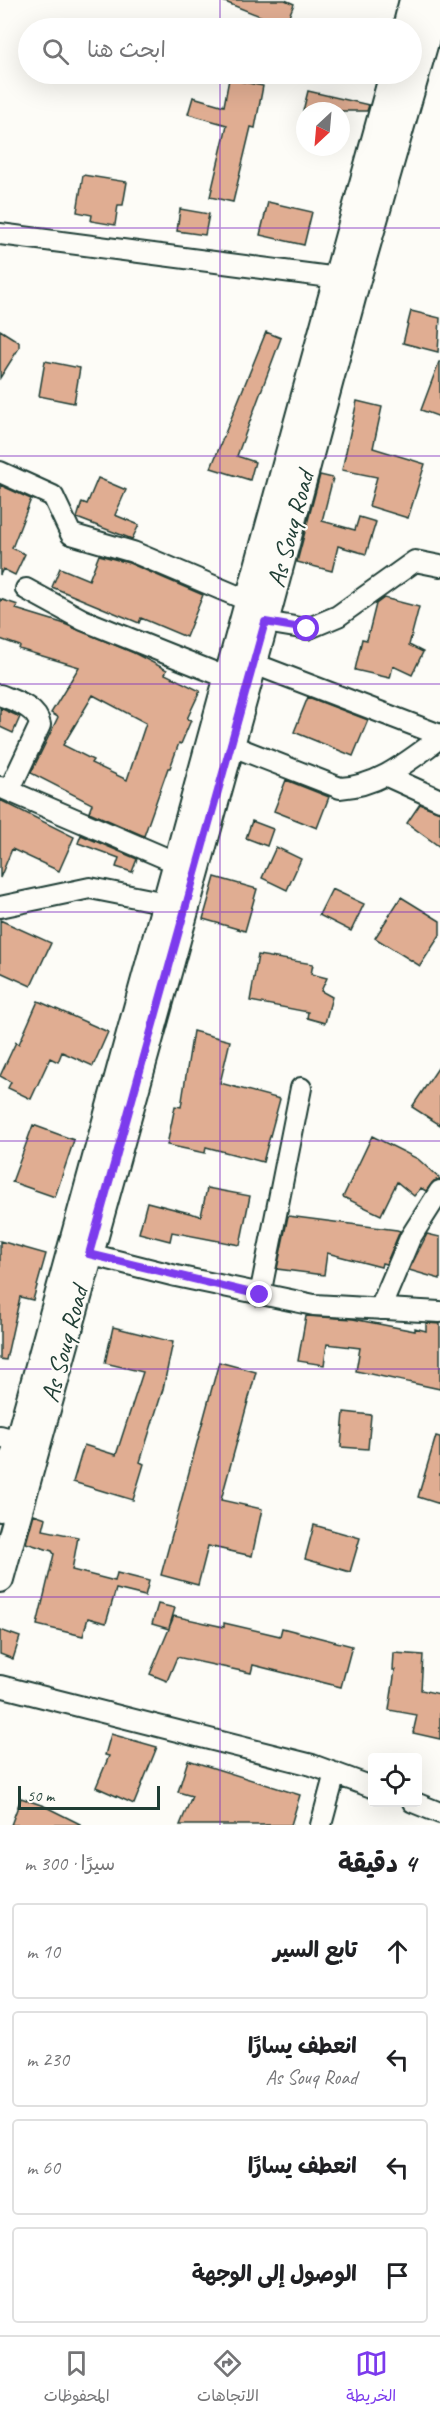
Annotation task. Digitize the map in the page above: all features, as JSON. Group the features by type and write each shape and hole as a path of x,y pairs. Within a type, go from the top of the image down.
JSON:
{"main road":[{"path":"408,18 413,0"},
{"name":"As Souq Road","path":"422,52 437,0"},
{"name":"As Souq Road","path":"0,1508 9,1438 177,864 390,84"},
{"name":"As Souq Road","path":"0,1579 265,622 356,283 413,84"}],"street":[{"path":"0,234 338,278"},
{"path":"0,472 53,496 71,534 133,552 249,602"},
{"path":"265,622 307,629 338,616 415,561 440,566"},
{"path":"26,589 83,621 228,678"},
{"path":"252,663 440,737"},
{"path":"0,695 33,712 39,718 40,725 4,789 177,864"},
{"path":"230,745 340,789 358,788 387,776 440,737"},
{"path":"387,776 440,800"},
{"path":"0,907 90,888 166,903"},
{"path":"260,1295 301,1088"},
{"path":"380,1309 410,1238 440,1191"},
{"path":"89,1254 260,1295 314,1305 440,1312"},
{"path":"0,1686 335,1773 368,1785"},
{"path":"321,1825 335,1773"},
{"path":"422,1806 440,1813"}],"building":[{"path":"220,0 285,0 294,4 288,18 265,18"},
{"path":"228,84 263,86 255,128 251,127 233,202 210,197 227,125 188,114 193,97 224,106"},
{"path":"308,91 369,105 367,111 350,111 350,102 305,102"},
{"path":"83,175 127,182 123,205 118,205 115,225 91,221 92,215 77,212"},
{"path":"268,202 312,212 304,245 260,235"},
{"path":"180,209 209,214 205,235 177,231"},
{"path":"411,311 440,318 438,352 403,343"},
{"path":"0,330 19,342 19,348 0,378"},
{"path":"266,332 281,338 237,456 255,462 250,480 211,468"},
{"path":"45,361 80,368 74,403 39,396"},
{"path":"440,362 440,417 421,410"},
{"path":"357,401 382,407 373,448 425,464 408,518 369,506 377,477 342,470"},
{"path":"320,475 333,478 322,521 355,530 359,517 376,522 366,554 338,546 332,571 297,562"},
{"path":"98,478 126,490 115,515 139,525 132,539 77,518 82,502 87,504"},
{"path":"0,485 31,499 12,548 25,554 15,575 3,569 0,575"},
{"path":"99,555 129,563 203,595 186,637 141,618 139,623 52,587 60,568 89,580"},
{"path":"384,598 419,607 409,645 423,652 412,675 393,666 390,678 355,670 362,639 367,640 376,604"},
{"path":"0,599 18,605 16,609 62,623 134,653 167,670 165,674 200,691 187,719 191,720 170,768 168,768 144,836 89,812 92,804 31,773 58,717 51,713 79,667 19,649 20,646 0,639","holes":["93,695 146,723 127,780 91,763 93,760 63,745"]},
{"path":"308,697 368,720 353,756 294,732"},
{"path":"0,708 20,717 13,733 0,727"},
{"path":"286,780 329,797 317,828 274,811"},
{"path":"0,800 74,837 59,871 12,849 0,878"},
{"path":"420,804 440,812 440,847 407,823"},
{"path":"252,821 273,829 267,846 246,838"},
{"path":"81,835 137,859 132,872 116,867 119,858 78,843"},
{"path":"276,847 301,859 287,890 262,878"},
{"path":"215,877 257,889 245,931 203,919"},
{"path":"332,889 364,904 351,931 319,915"},
{"path":"401,897 440,921 440,935 420,966 375,938"},
{"path":"0,920 51,943 31,986 0,972"},
{"path":"258,955 313,964 311,974 327,978 321,991 332,997 325,1023 307,1018 308,1012 250,1001"},
{"path":"38,1001 108,1032 93,1066 62,1052 58,1062 50,1058 31,1099 8,1088 11,1082 0,1076 16,1042 19,1044"},
{"path":"193,1031 230,1041 220,1083 280,1099 263,1162 206,1147 205,1153 167,1145 175,1106 181,1107"},
{"path":"440,1065 440,1125 412,1107"},
{"path":"33,1125 74,1140 55,1197 12,1182"},
{"path":"372,1136 418,1159 440,1179 434,1181 426,1191 421,1188 414,1196 397,1182 381,1215 343,1197"},
{"path":"207,1188 250,1196 240,1245 172,1232 170,1241 139,1233 147,1202 201,1216"},
{"path":"288,1216 400,1231 386,1264 382,1263 381,1267 327,1253 324,1275 277,1269"},
{"path":"427,1234 440,1237 440,1279 409,1270"},
{"path":"0,1241 46,1254 33,1300 20,1297 6,1360 0,1359"},
{"path":"306,1316 353,1319 415,1331 415,1328 426,1331 426,1323 440,1324 440,1389 356,1371 360,1348 327,1344 324,1365 298,1361"},
{"path":"113,1327 173,1342 163,1389 140,1462 144,1464 133,1500 73,1482 84,1445 116,1455 143,1372 105,1363"},
{"path":"219,1362 256,1372 221,1500 262,1509 252,1556 208,1546 198,1585 161,1575"},
{"path":"344,1412 371,1415 368,1449 341,1447"},
{"path":"436,1436 440,1437 440,1504 418,1497"},
{"path":"34,1514 46,1518 43,1530 78,1537 72,1570 115,1581 117,1573 149,1581 145,1596 116,1589 106,1623 88,1618 83,1636 37,1625 54,1554 52,1551 26,1543"},
{"path":"314,1525 360,1538 350,1572 305,1559"},
{"path":"158,1604 175,1608 169,1628 174,1616 224,1627 224,1623 280,1636 282,1628 352,1646 341,1687 253,1665 251,1673 177,1657 167,1681 150,1674 169,1629 152,1624"},
{"path":"0,1630 20,1637 13,1659 0,1654"},
{"path":"394,1653 423,1655 421,1690 440,1694 440,1739 413,1733 417,1715 389,1710 395,1670 393,1670"},
{"path":"111,1734 157,1747 134,1804 96,1787 109,1756 105,1755"},
{"path":"188,1760 300,1795 291,1825 180,1825 192,1796 178,1792"},
{"path":"21,1798 44,1806 82,1825 11,1825"}],"route":[{"path":"260,1295 89,1254 265,622 307,629"}]}
